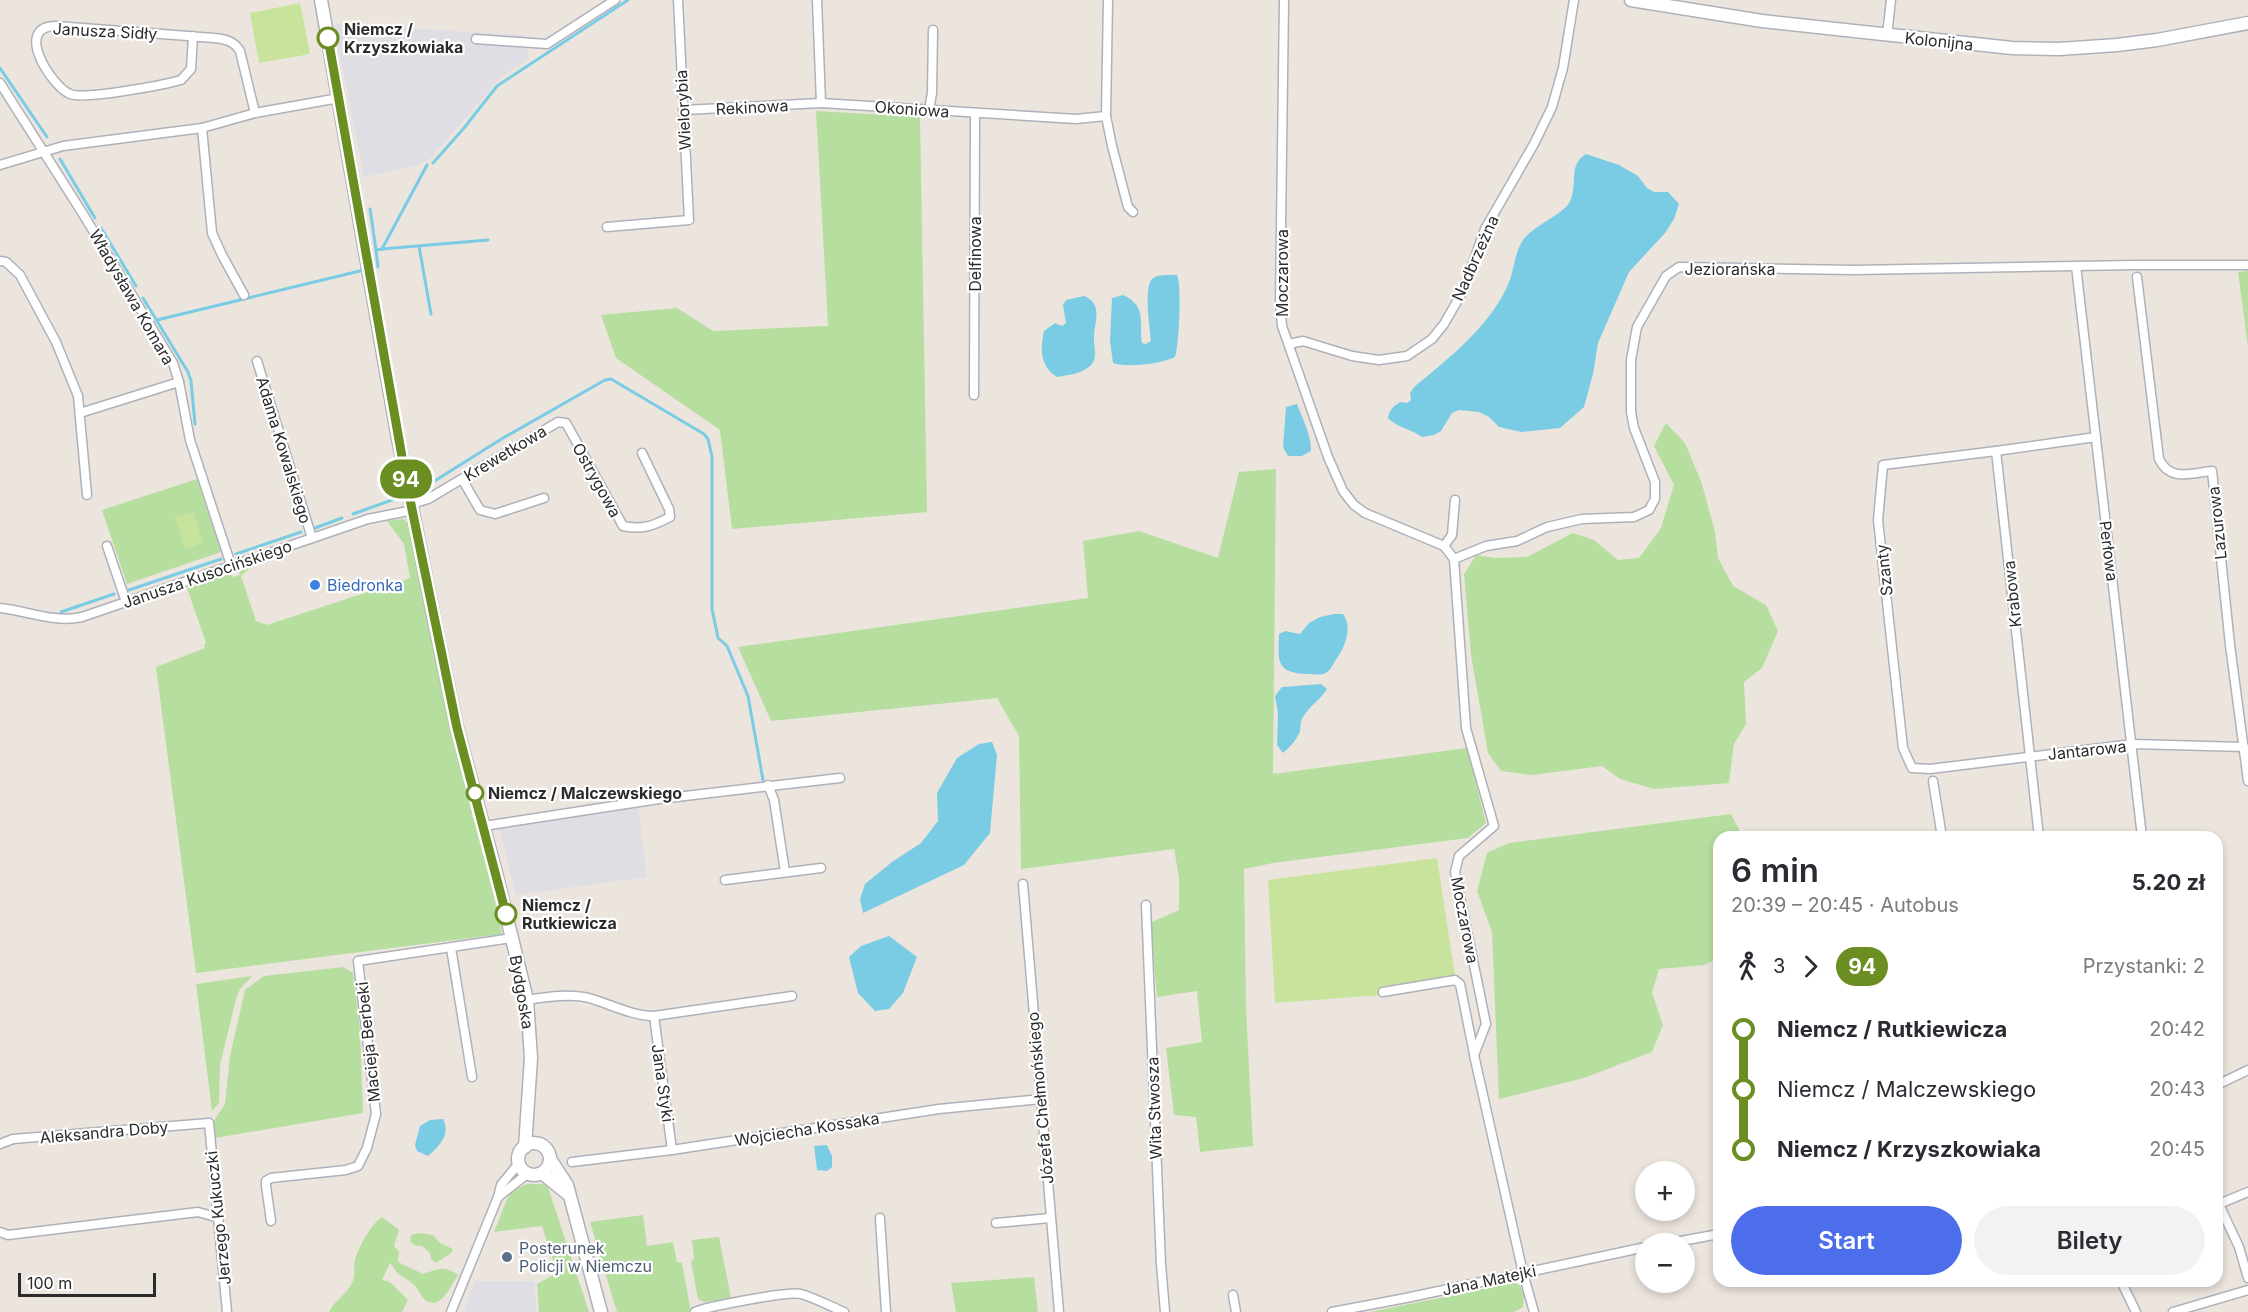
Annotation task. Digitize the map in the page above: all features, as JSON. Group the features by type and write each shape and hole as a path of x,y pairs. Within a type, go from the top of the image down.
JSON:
{"street":[{"name":"Bydgoska","path":"321,0 396,429 457,728 527,1000 531,1058 525,1147"},
{"path":"476,39 547,44 615,0"},
{"name":"Wielorybia","path":"607,227 689,220 678,0"},
{"path":"817,0 821,103"},
{"path":"1108,0 1107,116 1112,146 1128,207 1134,212"},
{"name":"Moczarowa","path":"1284,0 1280,303 1282,326 1328,457 1343,491 1354,505 1365,513 1444,546 1454,559 1466,728 1494,826 1459,856 1455,872 1486,1024 1474,1054"},
{"name":"Nadbrzeżna","path":"1288,344 1304,341 1352,356 1379,360 1407,356 1432,339 1444,324 1463,291 1485,229 1534,144 1552,107 1563,68 1575,0"},
{"name":"Kolonijna","path":"1631,0 1762,21 2004,48 2069,48 2157,40 2248,23"},
{"path":"1887,35 1891,0"},
{"name":"Janusza Sidły","path":"193,36 191,69 181,80 87,95 72,95 62,89 41,61 36,48 36,37 41,30 50,26 193,36 223,39 236,45 240,51 255,114"},
{"path":"929,110 932,93 933,30"},
{"name":"Władysława Komara","path":"0,83 45,152 173,363 190,440 231,566"},
{"path":"0,165 63,146 202,128 255,114 339,98"},
{"name":"Rekinowa","path":"683,110 821,103"},
{"name":"Okoniowa","path":"821,103 1077,119 1107,116"},
{"name":"Delfinowa","path":"974,395 975,113"},
{"path":"202,128 212,233 244,295"},
{"path":"0,261 6,262 20,275 50,329 78,396 87,495"},
{"name":"Jeziorańska","path":"1454,559 1486,546 1517,541 1547,526 1582,519 1634,517 1649,510 1655,499 1655,482 1634,428 1631,412 1632,360 1637,327 1666,276 1679,267 1854,270 2248,265"},
{"name":"Perłowa","path":"2076,266 2141,831"},
{"name":"Lazurowa","path":"2137,277 2159,459 2164,469 2174,475 2212,471 2230,645 2248,781"},
{"name":"Adama Kowalskiego","path":"256,361 312,538"},
{"path":"80,413 178,382"},
{"name":"Krewetkowa","path":"412,507 550,426 558,422 566,423"},
{"name":"Ostrygowa","path":"566,423 623,526 637,529 649,527 670,517 669,509 642,453"},
{"path":"1996,451 2096,437"},
{"name":"Krabowa","path":"1996,451 2038,831"},
{"name":"Szanty","path":"1930,769 1912,768 1904,748 1878,520 1883,465 1996,451"},
{"path":"462,479 480,510 495,514 544,498"},
{"path":"1444,546 1452,535 1455,500"},
{"name":"Janusza Kusocińskiego","path":"0,608 70,620 368,519 412,507"},
{"path":"107,546 126,602"},
{"name":"Jantarowa","path":"1930,769 2133,744 2244,747"},
{"path":"484,826 659,799 840,778"},
{"path":"1933,781 1941,831"},
{"path":"768,785 774,800 784,872"},
{"path":"725,880 821,868"},
{"name":"Józefa Chełmońskiego","path":"1023,884 1059,1312"},
{"name":"Wita Stwosza","path":"1146,904 1160,1252 1165,1312"},
{"path":"472,1077 452,948 512,938"},
{"name":"Macieja Berbeki","path":"271,1221 266,1181 270,1178 346,1170 358,1166 367,1148 376,1114 358,961 452,948"},
{"path":"1383,992 1455,980 1460,984 1523,1273 1534,1312"},
{"path":"527,1000 586,998 639,1014 654,1016 792,996"},
{"name":"Jana Styki","path":"654,1016 672,1150"},
{"path":"2223,1082 2248,1070"},
{"name":"Wojciecha Kossaka","path":"572,1162 672,1150 930,1110 1041,1099"},
{"name":"Bydgoska","path":"529,1104 540,1145"},
{"name":"Aleksandra Doby","path":"0,1144 13,1139 209,1124"},
{"name":"Jerzego Kukuczki","path":"209,1124 227,1312"},
{"path":"550,1159 542,1173 532,1175 527,1174 519,1163 519,1154 530,1144 540,1145 546,1149 564,1179 601,1312"},
{"path":"451,1312 501,1185 519,1163"},
{"path":"542,1173 568,1194"},
{"path":"498,1197 527,1174"},
{"path":"2223,1200 2248,1192"},
{"path":"0,1232 8,1235 198,1212 219,1218"},
{"path":"2223,1213 2239,1247 2248,1278"},
{"path":"880,1218 886,1312"},
{"path":"996,1223 1050,1218"},
{"path":"1695,1238 1713,1235"},
{"name":"Jana Matejki","path":"1332,1312 1635,1249"},
{"path":"593,1278 608,1312"},
{"path":"2124,1287 2136,1312"},
{"path":"2173,1312 2248,1290"},
{"path":"695,1311 793,1293 802,1294 844,1312"},
{"path":"1233,1295 1236,1312"}],"shaded area":[{"path":"334,24 525,35 529,58 501,77 430,159 419,165 364,177"},
{"path":"638,808 647,877 516,895 499,828"},
{"path":"475,1281 535,1281 536,1312 463,1312"}],"green space":[{"path":"300,3 310,54 259,63 250,13"},
{"path":"816,111 920,117 927,512 732,529 720,430 616,358 601,315 677,308 713,331 828,326"},
{"path":"2248,271 2248,347 2238,272"},
{"path":"1666,423 1685,443 1702,484 1715,532 1718,558 1733,586 1766,605 1778,631 1762,668 1744,682 1746,724 1734,744 1729,783 1654,789 1620,779 1602,766 1532,775 1501,771 1488,753 1471,655 1464,574 1476,555 1496,558 1527,557 1573,533 1594,540 1618,560 1639,558 1661,528 1674,485 1654,446"},
{"path":"1276,469 1273,774 1467,748 1486,823 1468,838 1273,863 1244,869 1246,1008 1253,1146 1200,1152 1196,1117 1174,1115 1166,1048 1202,1042 1197,991 1157,997 1150,923 1179,910 1179,877 1174,849 1021,869 1019,736 997,698 771,721 738,647 1088,598 1083,541 1139,531 1218,558 1239,472"},
{"path":"197,479 221,552 127,584 102,510"},
{"path":"193,512 203,543 185,549 175,517"},
{"path":"403,519 408,523 475,811 472,812 472,817 476,817 502,934 196,973 156,667 205,648 206,643 187,588 230,574 233,577 240,575 239,571 252,566 241,576 256,621 267,625 410,578 404,544 387,521"},
{"path":"1731,814 1740,831 1713,831 1713,961 1704,965 1659,969 1652,993 1663,1025 1652,1052 1584,1078 1499,1099 1492,932 1477,891 1487,853 1509,843"},
{"path":"1437,858 1455,976 1380,987 1382,995 1275,1003 1268,880"},
{"path":"343,967 353,973 360,1030 363,1113 215,1138 213,1122 225,1104 230,1056 245,990 264,976"},
{"path":"252,976 240,989 236,999 220,1065 219,1103 212,1111 196,984"},
{"path":"527,1184 542,1184 548,1187 589,1312 539,1312 537,1284 557,1273 542,1226 494,1232 510,1192"},
{"path":"643,1215 647,1246 673,1242 677,1262 682,1263 691,1312 617,1312 590,1222"},
{"path":"382,1217 399,1230 394,1246 399,1252 398,1262 423,1274 445,1269 458,1275 445,1296 436,1303 431,1303 425,1300 416,1287 398,1273 390,1263 382,1280 390,1282 408,1300 402,1312 329,1312 352,1283 359,1249 370,1230"},
{"path":"418,1233 433,1235 440,1243 453,1249 451,1253 436,1263 422,1246 414,1245 410,1241 411,1235"},
{"path":"719,1237 731,1298 704,1302 698,1299 691,1262 694,1258 692,1240"},
{"path":"1034,1277 1038,1312 956,1312 951,1283"},
{"path":"1514,1283 1520,1285 1524,1296 1523,1307 1514,1312 1370,1312"}],"water":[{"path":"1586,154 1619,165 1638,176 1647,188 1654,192 1668,192 1679,204 1674,219 1665,233 1629,272 1598,343 1584,407 1560,428 1521,432 1499,427 1489,417 1479,412 1459,410 1452,413 1441,431 1422,437 1392,421 1388,418 1392,408 1401,402 1407,403 1411,400 1410,393 1414,387 1466,342 1489,316 1507,287 1523,240 1569,203 1577,164"},
{"path":"1177,275 1179,316 1175,357 1144,364 1113,363 1110,341 1112,298 1123,295 1136,304 1140,315 1142,343 1146,344 1151,341 1148,308 1150,282 1158,276"},
{"path":"1084,296 1094,303 1096,308 1094,360 1083,371 1057,377 1044,363 1042,345 1044,331 1055,323 1062,326 1066,323 1063,305 1066,300"},
{"path":"1297,404 1308,433 1311,451 1302,456 1288,456 1283,447 1286,407"},
{"path":"1343,614 1348,632 1342,650 1330,670 1323,674 1315,674 1298,673 1284,668 1279,659 1279,634 1285,631 1300,634 1309,623 1320,617"},
{"path":"1321,684 1327,689 1303,716 1297,738 1283,753 1277,745 1278,713 1275,696 1282,687"},
{"path":"992,742 997,755 990,833 964,865 863,913 860,899 865,884 892,862 921,843 938,821 937,793 957,758 979,744"},
{"path":"889,936 917,957 903,993 889,1009 875,1011 858,993 849,957 861,946"},
{"path":"443,1119 446,1130 440,1144 428,1156 417,1151 415,1145 420,1126 430,1120"},
{"path":"827,1145 832,1156 832,1167 827,1171 817,1170 814,1146"}],"waterway":[{"path":"433,163 497,86 628,0"},
{"path":"0,68 47,137"},
{"path":"60,159 95,218"},
{"path":"378,267 376,250 382,249 427,165"},
{"path":"370,209 376,250"},
{"path":"101,228 136,286"},
{"path":"382,249 488,240"},
{"path":"419,246 431,314"},
{"path":"157,320 364,270"},
{"path":"143,298 188,372 195,424"},
{"path":"417,492 503,438 605,380 611,379 704,434 708,439 712,457 712,609 718,638 727,646 748,696 763,780"},
{"path":"353,514 403,496"},
{"path":"315,528 342,518"},
{"path":"236,554 301,532"},
{"path":"129,590 221,559"},
{"path":"61,612 114,594"}],"bus line":[{"name":"94","path":"328,38 396,429 436,628 457,728 506,914"}],"place":[{"name":"Niemcz / Krzyszkowiaka","path":"328,38"},
{"name":"Biedronka","path":"315,585"},
{"name":"Niemcz / Malczewskiego","path":"475,793"},
{"name":"Niemcz / Rutkiewicza","path":"506,914"},
{"name":"Posterunek Policji w Niemczu","path":"507,1257"}]}
